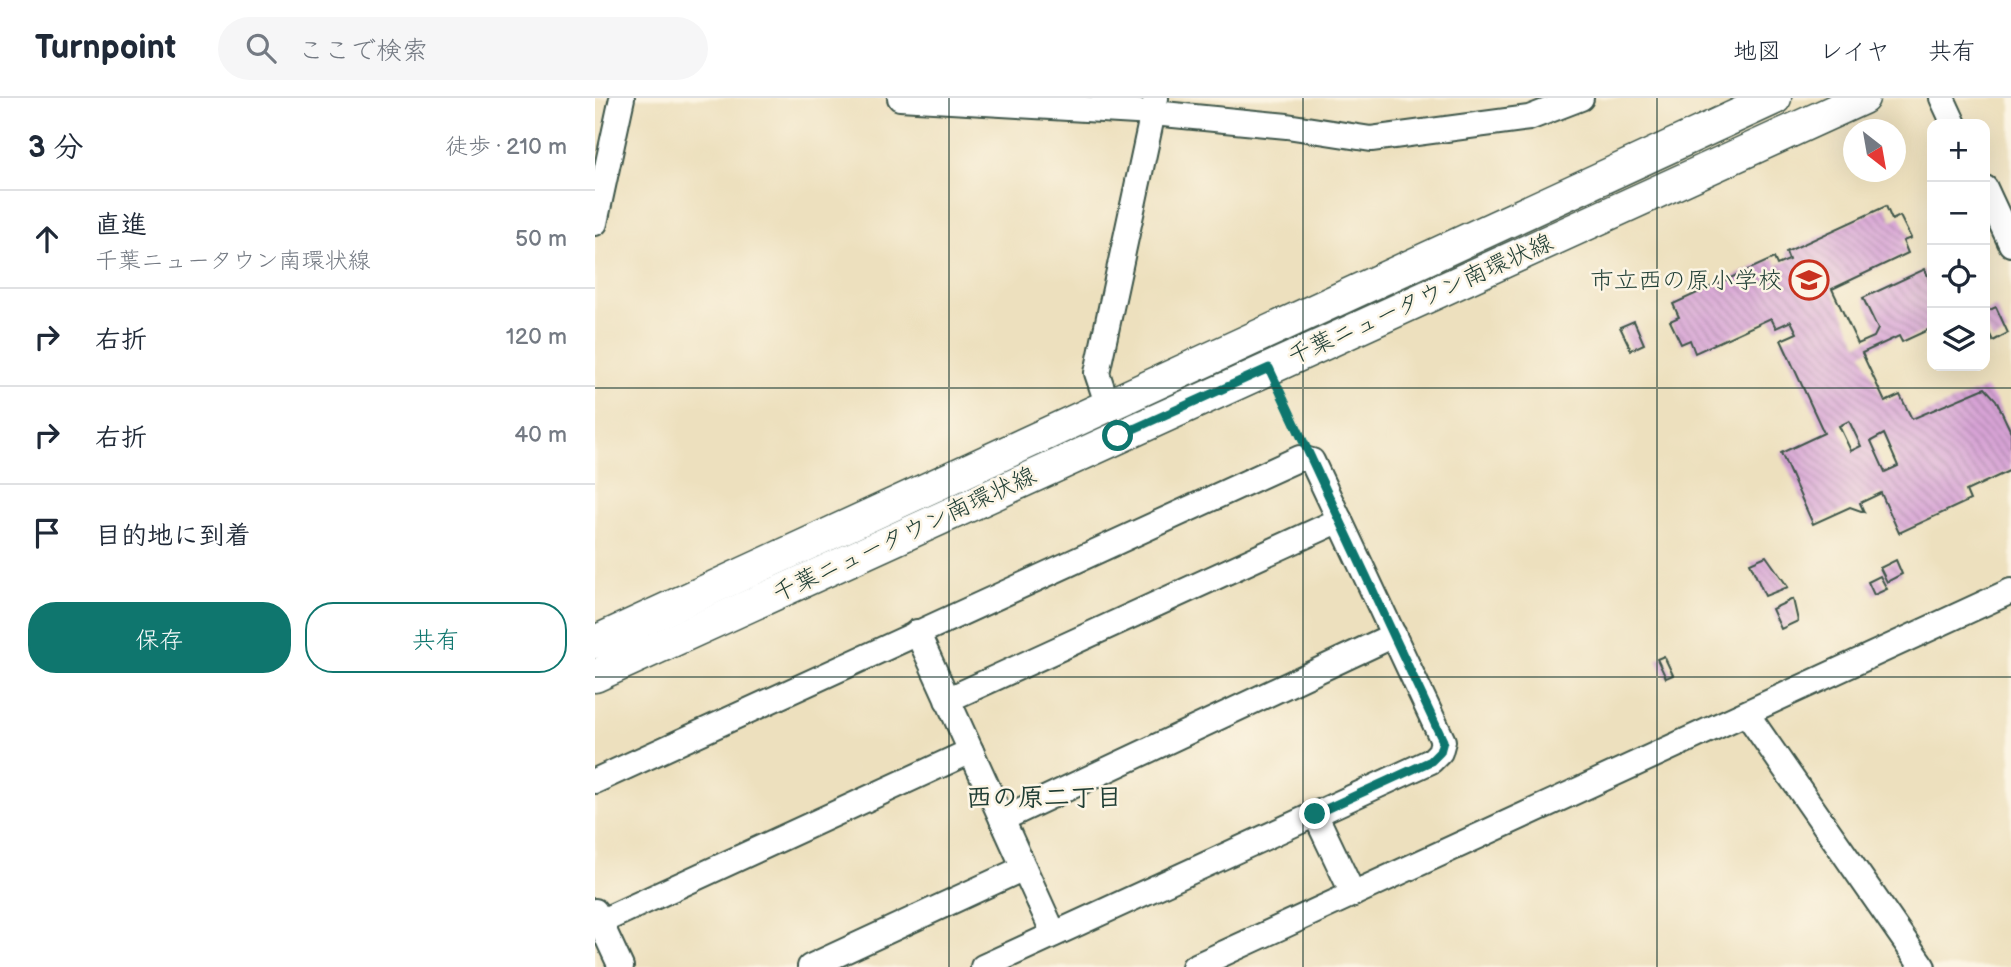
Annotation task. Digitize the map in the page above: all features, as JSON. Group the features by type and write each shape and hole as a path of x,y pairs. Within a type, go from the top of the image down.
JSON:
{"main road":[{"name":"千葉ニュータウン南環状線","path":"595,642 1775,98"},
{"name":"千葉ニュータウン南環状線","path":"595,676 1863,98"}],"street":[{"path":"595,223 622,98"},
{"path":"900,98 1154,105 1371,139 1529,118 1581,98"},
{"path":"1942,98 1952,119"},
{"path":"1108,406 1097,373 1154,105"},
{"path":"1990,199 2011,244"},
{"path":"595,781 1300,458 1312,461 1443,741 1440,752 1431,761 983,967"},
{"path":"947,700 1340,520"},
{"path":"1194,967 2011,592"},
{"path":"917,632 1054,934"},
{"path":"1002,819 1394,635"},
{"path":"1747,713 1923,967"},
{"path":"621,967 597,916 971,751"},
{"path":"1315,814 1353,894"},
{"path":"810,967 1024,868"}],"path":[{"path":"1269,368 1312,461"}],"building":[{"path":"1886,206 1892,220 1900,216 1911,238 1903,241 1908,253 1832,289 1858,344 1874,337 1878,329 1863,298 1925,269 1927,330 1902,342 1899,336 1862,353 1885,402 1900,395 1912,419 1985,388 1996,400 2011,432 2011,470 1966,491 1970,500 1899,533 1881,493 1860,503 1864,512 1850,507 1813,524 1781,453 1824,433 1781,340 1797,333 1791,321 1776,328 1771,318 1695,353 1690,340 1681,344 1670,321 1679,317 1673,304 1774,258 1777,265 1789,260 1786,252","holes":["1849,421 1861,446 1851,451 1839,426","1884,434 1898,466 1885,472 1871,441"]},
{"path":"1996,307 2008,333 1993,341 1990,335 1990,310"},
{"path":"1634,321 1644,344 1631,350 1620,327"},
{"path":"1766,556 1788,587 1765,596 1750,563"},
{"path":"1896,560 1902,574 1887,582 1880,568"},
{"path":"1880,576 1887,589 1874,595 1868,582"},
{"path":"1793,599 1798,621 1781,629 1772,609"},
{"path":"1664,656 1673,675 1666,678 1657,659"}],"place":[{"name":"市立西の原小学校","path":"1809,280"}],"district":[{"name":"西の原二丁目","path":"1044,797"}],"route":[{"path":"1118,436 1269,368 1443,741 1440,752 1431,761 1315,814"}]}
